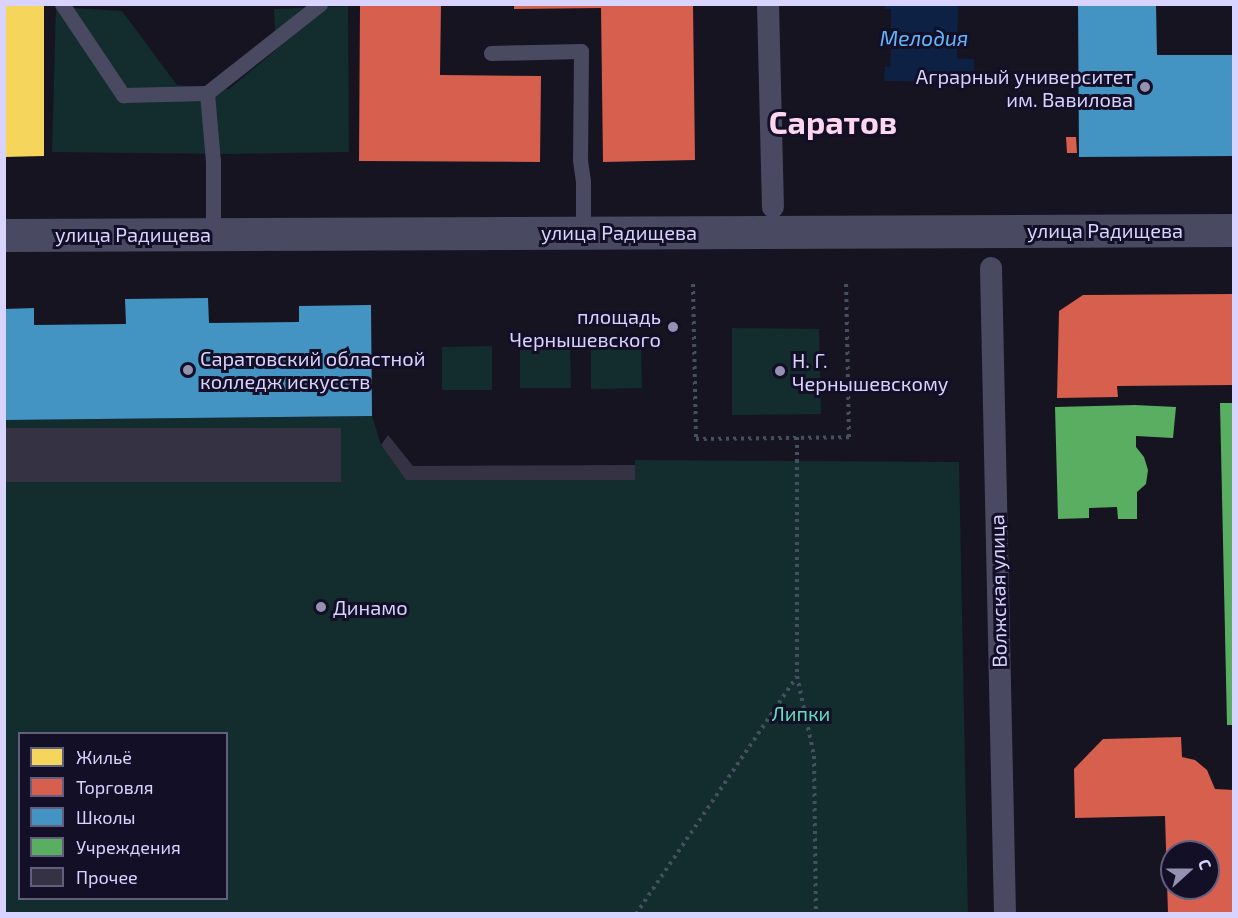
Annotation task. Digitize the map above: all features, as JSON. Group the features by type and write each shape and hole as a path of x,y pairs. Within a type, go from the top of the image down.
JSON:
{"street":[{"path":"768,4 773,207"},
{"name":"улица Радищева","path":"4,235 1233,230"},
{"name":"Волжская улица","path":"991,268 1005,914"}],"lane":[{"path":"62,4 123,95 207,93 320,4"},
{"path":"491,53 581,51 580,160 583,182 583,232"},
{"path":"207,93 213,161 213,234"}],"path":[{"path":"693,284 696,439 849,437 846,282"},
{"path":"797,437 797,676 814,756 816,914"},
{"path":"636,914 797,676"}],"green space":[{"path":"348,6 349,152 231,154 52,152 56,7 122,11 177,85 229,89 276,50 274,9"},
{"path":"732,328 819,329 821,414 732,415"},
{"path":"570,344 571,388 520,388 520,345"},
{"path":"591,345 641,345 642,388 591,389"},
{"path":"492,346 492,390 442,390 442,347"},
{"name":"Динамо","path":"372,416 381,445 406,480 635,480 635,460 959,462 968,913 5,913 4,420"}],"water":[{"name":"Мелодия","path":"885,5 958,5 957,58 974,59 974,82 884,81 885,67 890,67 891,48 884,47 884,31 891,31 891,9 885,9"}],"building: Жильё":[{"path":"4,4 44,4 44,156 4,157"}],"building: Торговля":[{"path":"360,4 441,4 440,75 541,76 540,162 359,161"},
{"path":"514,4 693,4 695,160 603,162 601,8 514,9"},
{"path":"1066,137 1076,137 1077,153 1067,153"},
{"path":"1234,294 1234,385 1117,386 1118,397 1057,398 1059,311 1083,295"},
{"path":"1181,737 1182,757 1195,760 1207,770 1215,789 1234,790 1234,914 1168,914 1168,900 1220,900 1220,840 1166,840 1165,816 1075,818 1074,769 1103,739"}],"building: Школы":[{"path":"1078,4 1156,4 1157,55 1234,55 1234,156 1079,157"},
{"name":"Саратовский областной колледж искусств","path":"208,298 209,323 299,322 299,306 371,305 372,416 4,420 4,309 34,308 34,325 126,324 125,299"}],"building: Учреждения":[{"path":"1220,403 1234,403 1234,725 1227,725"},
{"path":"1135,405 1176,407 1173,438 1136,436 1136,447 1144,457 1148,470 1146,484 1137,492 1137,519 1118,519 1117,507 1089,508 1089,518 1058,519 1055,407"}],"building: Прочее":[{"path":"4,428 341,428 341,482 4,482"},
{"path":"388,435 413,466 635,465 635,480 406,480 381,445"}],"place":[{"name":"Аграрный университет им. Вавилова","path":"1145,87"},
{"name":"площадь Чернышевского","path":"673,327"},
{"name":"Саратовский областной колледж искусств","path":"188,370"},
{"name":"Н. Г. Чернышевскому","path":"780,371"},
{"name":"Динамо","path":"321,607"}],"district":[{"name":"Саратов","path":"833,121"}],"park label":[{"name":"Липки","path":"801,713"}]}
